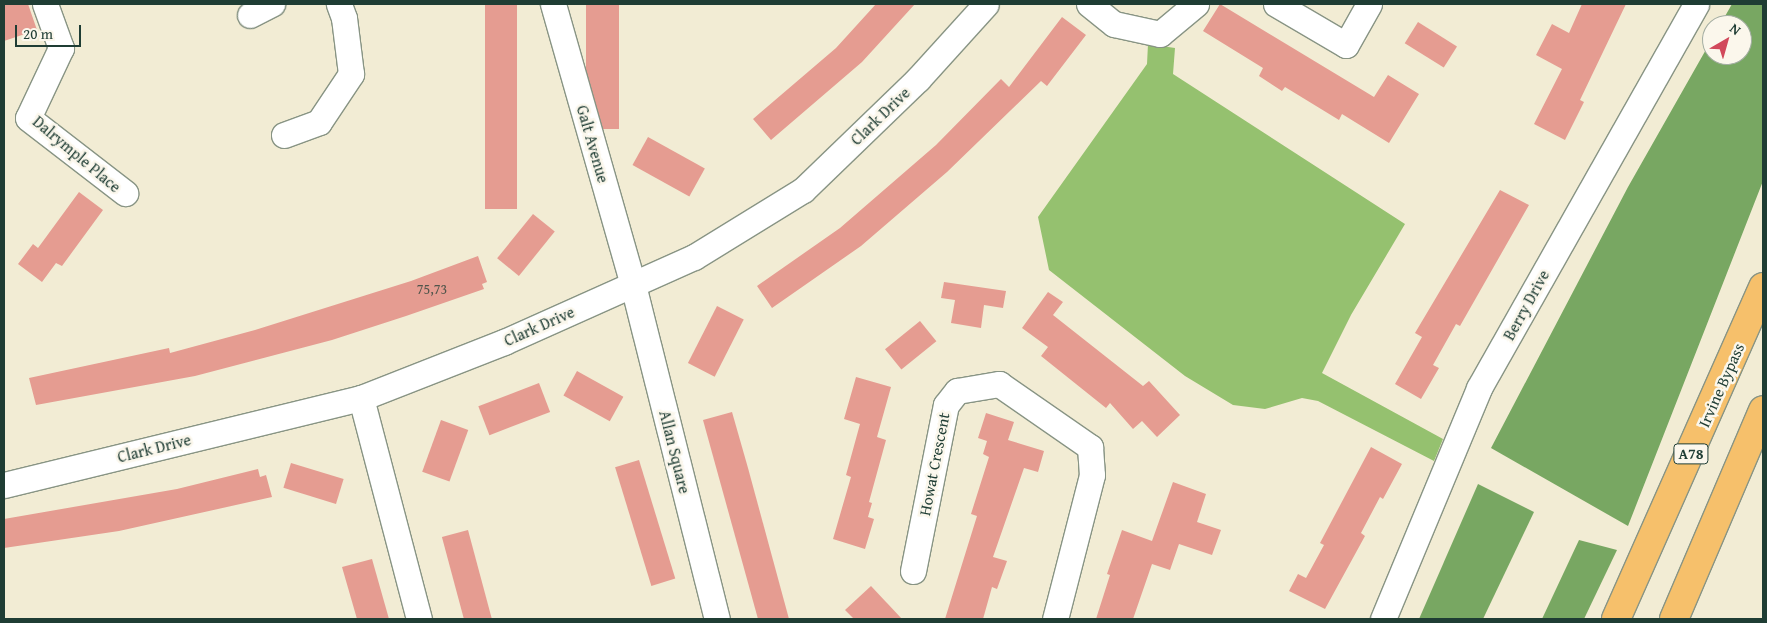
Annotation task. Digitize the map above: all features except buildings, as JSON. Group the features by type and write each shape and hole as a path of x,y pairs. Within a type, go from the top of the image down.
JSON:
{"highway":[{"name":"Irvine Bypass","path":"1616,619 1763,287"},
{"path":"1674,619 1763,410"}],"street":[{"name":"Dalrymple Place","path":"45,4 61,48 28,118 125,194"},
{"path":"284,135 319,122 351,74 344,18 339,4"},
{"name":"Galt Avenue","path":"553,4 632,285"},
{"name":"Clark Drive","path":"4,485 361,398 504,342 694,257 803,190 918,79 986,4"},
{"path":"1089,4 1114,24 1160,34 1196,4"},
{"path":"1276,4 1346,45 1370,4"},
{"name":"Berry Drive","path":"1383,619 1479,388 1696,4"},
{"name":"Allan Square","path":"632,285 717,619"},
{"name":"Howat Crescent","path":"913,571 946,405 957,391 999,384 1090,447 1092,475 1055,619"},
{"path":"361,398 419,619"}],"green space":[{"path":"1732,4 1763,4 1763,181 1628,526 1491,448 1628,187 1702,57 1702,65 1752,65 1752,15 1726,15"},
{"path":"1148,44 1175,48 1173,74 1405,224 1351,315 1322,373 1443,439 1434,461 1318,401 1302,398 1265,409 1233,405 1185,376 1049,270 1038,217 1147,64"},
{"path":"1478,484 1534,512 1483,619 1419,619"},
{"path":"1579,540 1617,550 1584,619 1542,619"}]}
